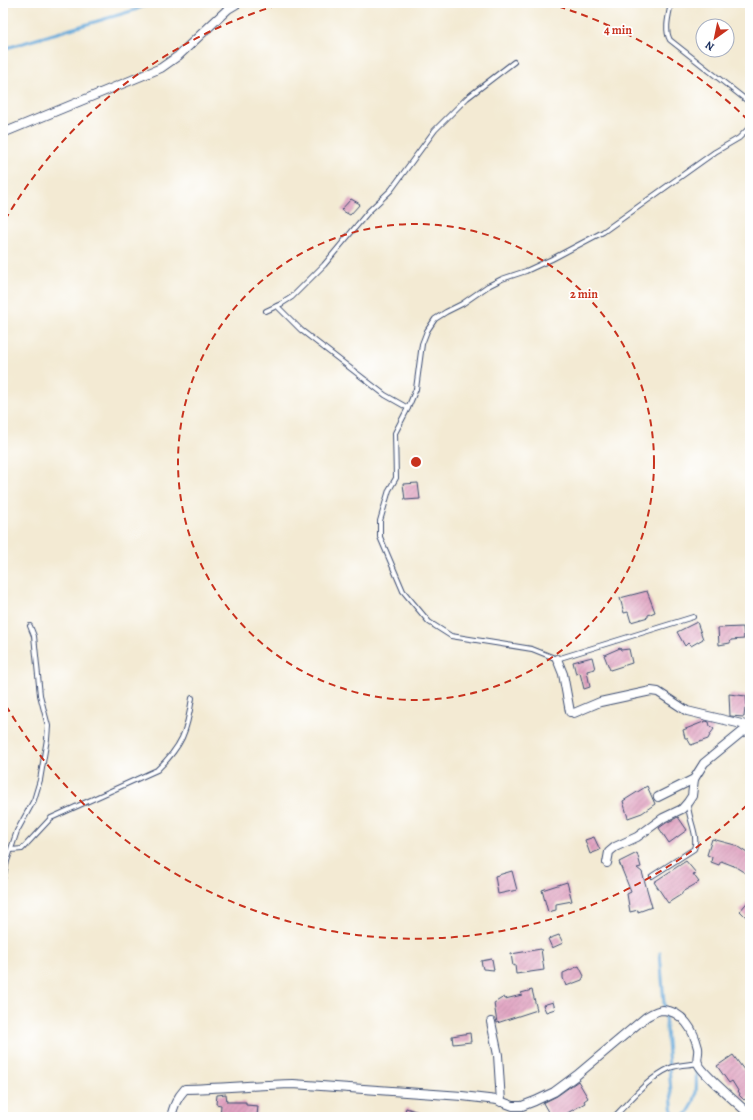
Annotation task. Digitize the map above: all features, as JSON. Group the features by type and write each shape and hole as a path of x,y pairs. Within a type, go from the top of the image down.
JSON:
{"street":[{"path":"3,132 161,68 178,56 228,9 238,3"},
{"path":"557,659 563,674 572,712 600,702 651,691 658,692 688,712 750,726"},
{"path":"607,863 609,852 614,847 637,837 663,818 682,809 692,796 694,780 704,763 742,732 750,731"},
{"path":"658,797 694,780"},
{"path":"172,1117 178,1096 185,1089 273,1084 462,1096 501,1102 513,1106 522,1106 554,1092 577,1075 646,1017 663,1010 681,1017 688,1024 698,1049 698,1063 710,1078 750,1116"},
{"path":"491,1022 498,1055 501,1102"}],"lane":[{"path":"671,3 667,28 670,40 750,103"},
{"path":"266,311 292,296 331,257 369,211 391,190 431,135 457,106 514,62"},
{"path":"693,617 557,659 532,649 451,636 429,622 403,590 380,537 380,521 389,490 396,478 395,433 416,390 422,344 427,331 435,319 462,304 502,278 526,271 603,232 715,152 739,138 750,127"},
{"path":"277,306 307,334 385,395 408,408"},
{"path":"3,879 17,831 34,800 40,780 48,726 40,694 34,636 30,626"},
{"path":"11,850 22,849 51,818 157,770 170,758 184,736 192,698"},
{"path":"652,876 694,849 694,837 688,802"},
{"path":"614,1117 641,1090 661,1074 671,1068 698,1063"}],"building":[{"path":"351,199 360,204 350,215 341,210"},
{"path":"418,483 420,499 405,500 403,484"},
{"path":"647,591 655,612 648,615 648,617 631,622 628,612 624,613 620,598"},
{"path":"697,622 703,639 691,646 688,643 685,646 677,632"},
{"path":"743,627 744,639 731,640 730,643 719,645 718,628"},
{"path":"620,648 621,650 629,649 632,663 610,670 604,655"},
{"path":"592,657 595,669 587,671 590,687 584,689 580,673 576,674 573,662"},
{"path":"729,694 746,696 747,708 745,708 744,717 730,716"},
{"path":"706,721 709,722 710,726 714,729 708,739 691,745 687,738 685,738 683,730"},
{"path":"647,786 655,804 642,813 628,818 623,801"},
{"path":"678,817 687,830 669,843 659,828"},
{"path":"594,837 600,850 590,854 585,840"},
{"path":"712,839 735,845 750,855 750,876 734,866 721,861 719,865 711,862 712,857 707,855"},
{"path":"637,853 641,867 637,868 642,872 652,907 638,912 638,910 630,912 627,894 631,892 619,862"},
{"path":"686,861 696,873 693,874 699,882 682,892 682,894 668,903 654,882"},
{"path":"512,871 517,890 498,894 495,876"},
{"path":"567,882 572,901 556,904 556,910 548,912 542,890"},
{"path":"750,899 750,921 740,911"},
{"path":"559,935 563,943 552,948 548,939"},
{"path":"541,949 544,970 516,974 515,965 513,966 511,954"},
{"path":"492,959 494,970 483,969 481,961"},
{"path":"579,966 584,976 582,980 566,986 563,973"},
{"path":"532,990 537,1010 497,1023 494,1003 504,997 505,999 522,995 521,993"},
{"path":"553,1002 555,1009 546,1012 543,1005"},
{"path":"470,1033 471,1042 453,1044 452,1036"},
{"path":"733,1055 750,1078 750,1096 744,1100 739,1095 740,1094 732,1081 729,1083 717,1066"},
{"path":"578,1081 588,1098 584,1101 585,1103 564,1115 551,1117 543,1103 557,1096"},
{"path":"226,1094 227,1102 246,1102 246,1105 258,1106 257,1116 247,1115 247,1117 220,1117 221,1105 216,1104 217,1095"},
{"path":"406,1108 428,1115 428,1117 403,1117"}],"waterway":[{"path":"3,49 135,10 151,3"},
{"path":"660,953 673,1117"},
{"path":"684,1117 692,1106 696,1094 696,1069"}]}
